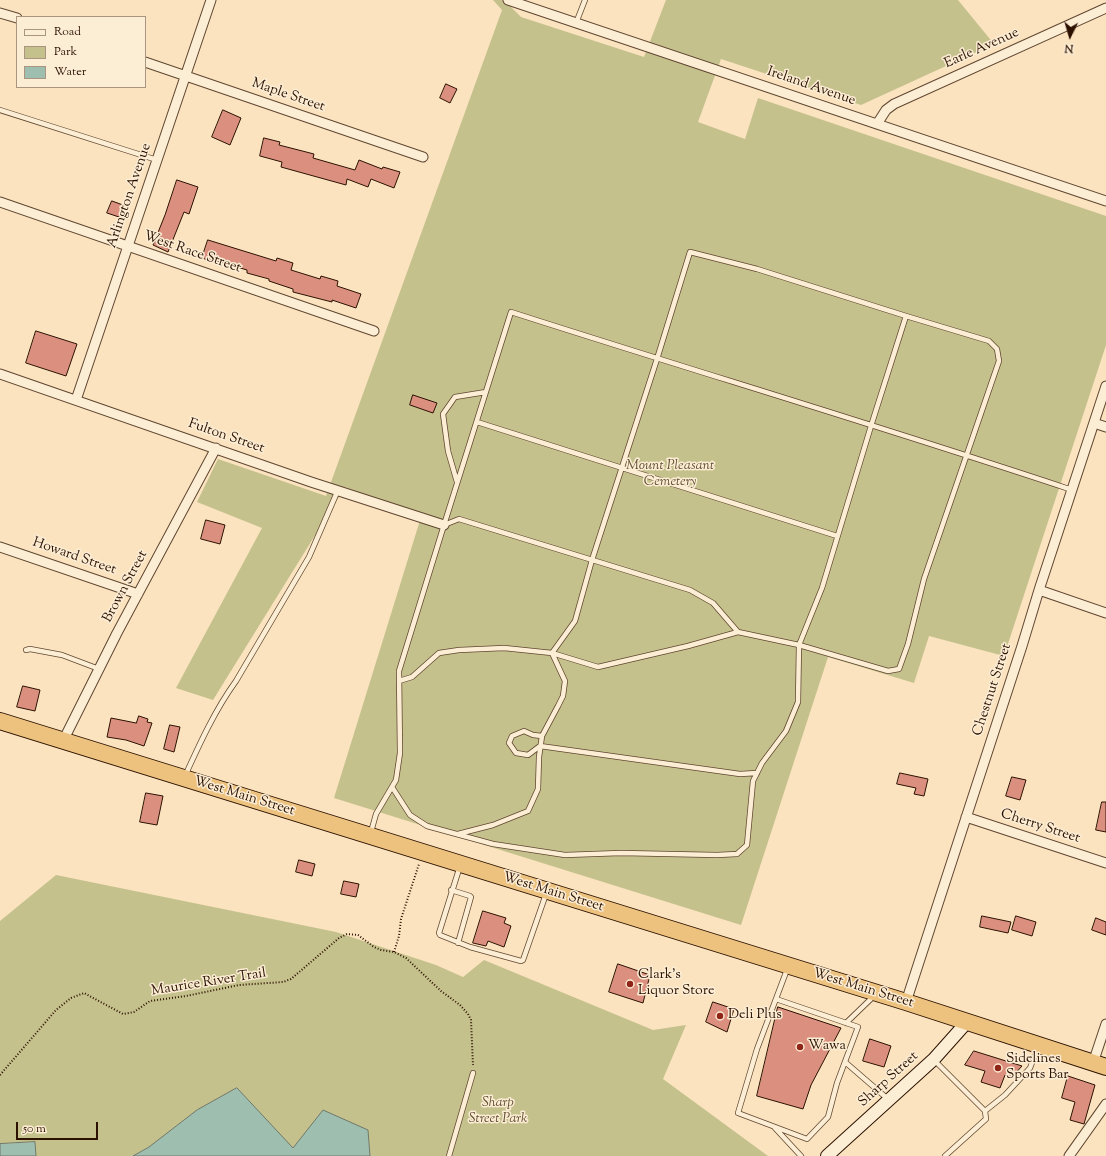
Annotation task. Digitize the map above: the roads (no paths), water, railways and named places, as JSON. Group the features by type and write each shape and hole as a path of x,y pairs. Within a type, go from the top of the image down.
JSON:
{"highway":[{"name":"West Main Street","path":"0,721 906,1002 1099,1065"}],"street":[{"name":"Arlington Avenue","path":"76,400 211,0"},
{"name":"Ireland Avenue","path":"508,0 1106,201"},
{"name":"Earle Avenue","path":"877,124 886,110 894,104 1106,8"},
{"path":"0,13 16,18"},
{"name":"Maple Street","path":"146,62 423,158"},
{"name":"West Race Street","path":"0,202 374,331"},
{"name":"Fulton Street","path":"0,374 444,525"},
{"name":"Chestnut Street","path":"906,1002 1106,386"},
{"path":"1094,423 1106,427"},
{"name":"Brown Street","path":"63,741 138,594 216,448"},
{"name":"Howard Street","path":"0,547 138,594"},
{"path":"1039,590 1106,613"},
{"name":"Cherry Street","path":"966,817 1106,863"},
{"name":"Sharp Street","path":"827,1156 934,1059 967,1022"},
{"path":"1099,1065 1106,1024"},
{"path":"1069,1156 1106,1104"}],"lane":[{"path":"576,23 585,0"},
{"path":"0,110 157,160"},
{"path":"399,681 412,677 439,653 459,650 504,648 552,653 598,667 688,646 738,632 799,645 888,671 899,669 908,644 924,579 1000,361 997,349 989,341 757,269 690,252 574,621 552,653"},
{"path":"370,836 376,814 396,780 400,753 398,671 511,312 1072,490"},
{"path":"392,787 410,815 427,826 492,844 565,855 621,853 717,856 737,854 747,845 753,781 762,763 786,731 798,702 799,645 822,588 906,316"},
{"path":"457,483 448,451 443,414 455,397 486,392"},
{"path":"477,422 837,536"},
{"path":"184,778 200,743 224,698 236,681 309,557 338,490"},
{"path":"444,525 459,519 690,590 713,603 738,632"},
{"path":"26,650 30,649 62,655 99,669"},
{"path":"456,834 493,825 528,811 538,788 540,746 542,736 563,696 565,681 552,653"},
{"path":"542,736 533,735 524,731 512,736 509,744 516,753 528,755 540,746 740,774 757,773"},
{"path":"460,864 439,931 440,935 470,947 521,961 523,960 547,891"},
{"path":"452,890 470,896 471,898 458,943"},
{"path":"776,999 858,1027 845,1062 828,1117 808,1139 774,1128 738,1113 757,1049 776,999 789,966"},
{"path":"846,1023 877,993"},
{"path":"985,1111 1005,1095 1030,1068 1039,1045"},
{"path":"934,1059 985,1111 986,1119 945,1156"},
{"path":"845,1062 888,1100"},
{"path":"449,1156 473,1073"},
{"path":"774,1128 801,1156"}],"water":[{"path":"237,1088 293,1148 323,1110 368,1130 370,1156 133,1156 149,1147 197,1110"},
{"path":"35,1142 36,1156 0,1156 0,1144"}],"place":[{"name":"Clark's Liquor Store","path":"630,984"},
{"name":"Deli Plus","path":"720,1016"},
{"name":"Wawa","path":"800,1047"},
{"name":"Sidelines Sports Bar","path":"998,1068"}],"park label":[{"name":"Mount Pleasant Cemetery","path":"670,476"},
{"name":"Sharp Street Park","path":"498,1112"}]}
